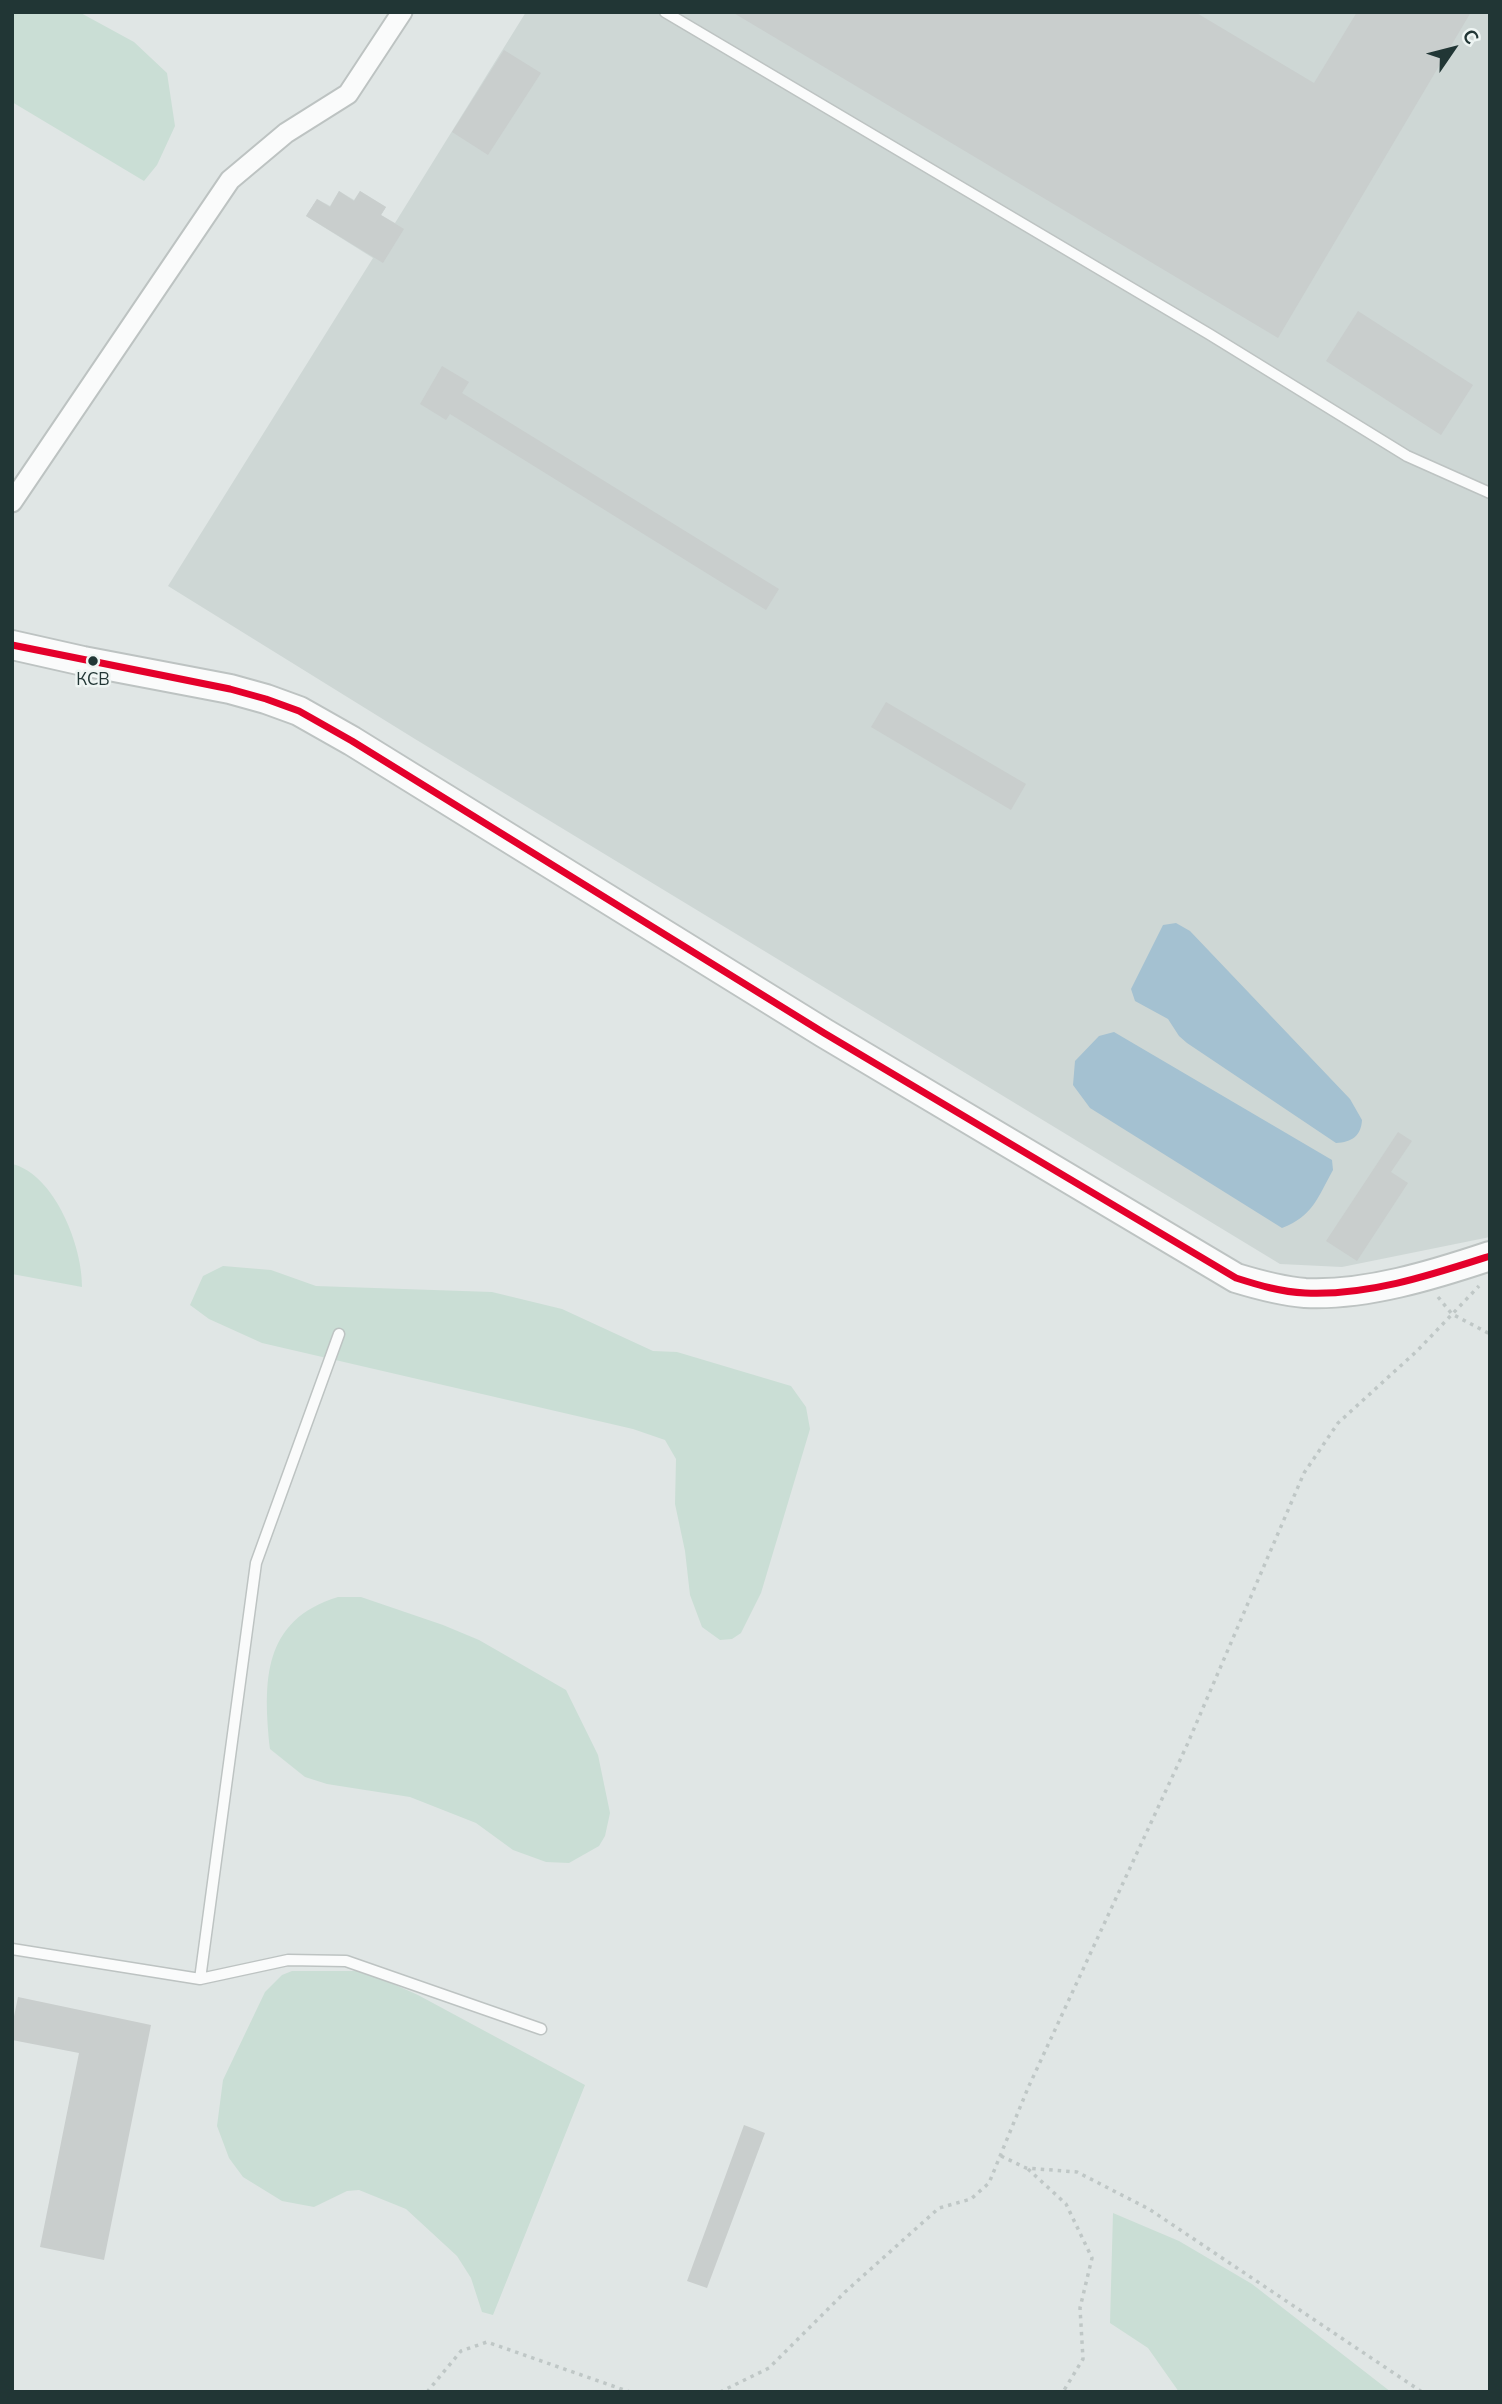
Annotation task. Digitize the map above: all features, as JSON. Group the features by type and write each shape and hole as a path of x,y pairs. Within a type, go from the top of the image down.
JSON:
{"street":[{"path":"12,502 230,180 286,133 348,94 402,12"},
{"path":"12,645 83,662 230,689 299,711 352,741 836,1040 1236,1278 1272,1289 1307,1293 1370,1289 1490,1256"}],"lane":[{"path":"665,12 1209,334 1407,456 1490,493"},
{"path":"200,1979 256,1563 339,1334"},
{"path":"12,1949 200,1979 288,1960 346,1961 541,2029"}],"path":[{"path":"720,2392 769,2368 845,2292 939,2207 971,2199 989,2183 1028,2088 1187,1745 1304,1472 1338,1423 1418,1350 1480,1284"},
{"path":"1452,1314 1490,1334"},
{"path":"1001,2156 1026,2168 1066,2204 1092,2258 1080,2308 1083,2359 1063,2392"},
{"path":"1026,2168 1077,2172 1149,2209 1422,2392"},
{"path":"427,2392 461,2351 486,2342 630,2392"}],"shaded area":[{"path":"526,12 1490,12 1490,1237 1342,1267 1280,1264 168,586 373,258 306,216 317,199 330,206 339,191 354,200 360,191 386,207 381,215 395,223"}],"green space":[{"path":"12,12 79,12 134,42 167,73 175,126 157,165 144,181 12,102"},
{"path":"12,1164 41,1182 64,1215 78,1253 82,1287 12,1274"},
{"path":"223,1266 271,1270 316,1286 492,1292 562,1309 653,1351 677,1352 791,1386 806,1407 810,1429 761,1593 741,1633 732,1639 720,1640 702,1627 690,1595 685,1551 675,1504 676,1459 665,1440 633,1429 262,1343 209,1319 190,1305 203,1276"},
{"path":"338,1597 361,1597 443,1625 479,1640 566,1690 598,1755 610,1813 605,1836 599,1846 569,1863 546,1862 513,1850 476,1823 410,1797 327,1784 305,1777 270,1749 268,1678 281,1638 294,1621 313,1607"},
{"path":"292,1971 364,1971 418,1995 585,2085 493,2315 482,2312 471,2278 457,2256 406,2209 359,2190 347,2191 314,2207 282,2201 243,2177 229,2158 217,2126 223,2080 265,1992 282,1975"},
{"path":"1113,2213 1179,2241 1252,2284 1391,2392 1179,2392 1148,2348 1110,2323"}],"water":[{"path":"1176,923 1190,931 1350,1099 1362,1120 1355,1137 1336,1143 1187,1043 1168,1019 1135,1001 1131,989 1163,925"},
{"path":"1114,1032 1332,1160 1333,1170 1308,1211 1282,1228 1090,1108 1073,1085 1075,1061 1099,1036"}],"building":[{"path":"732,12 1195,12 1314,83 1357,12 1471,12 1278,338"},
{"path":"504,50 541,73 488,155 452,132"},
{"path":"339,191 354,201 360,191 386,207 381,215 404,229 383,263 306,216 317,199 330,207"},
{"path":"1358,311 1473,385 1441,435 1326,361"},
{"path":"442,366 469,382 462,393 779,589 766,610 450,414 446,420 420,404"},
{"path":"886,702 1026,784 1011,810 871,727"},
{"path":"1398,1132 1412,1141 1391,1172 1408,1183 1357,1261 1326,1241"},
{"path":"18,1997 151,2025 104,2260 40,2247 79,2053 12,2040"},
{"path":"744,2125 765,2133 707,2288 687,2281"}],"transit line":[{"path":"12,645 230,689 299,711 352,741 824,1033 1236,1278 1270,1288 1329,1293 1376,1288 1490,1256"}],"place":[{"name":"КСВ","path":"93,661"}]}
